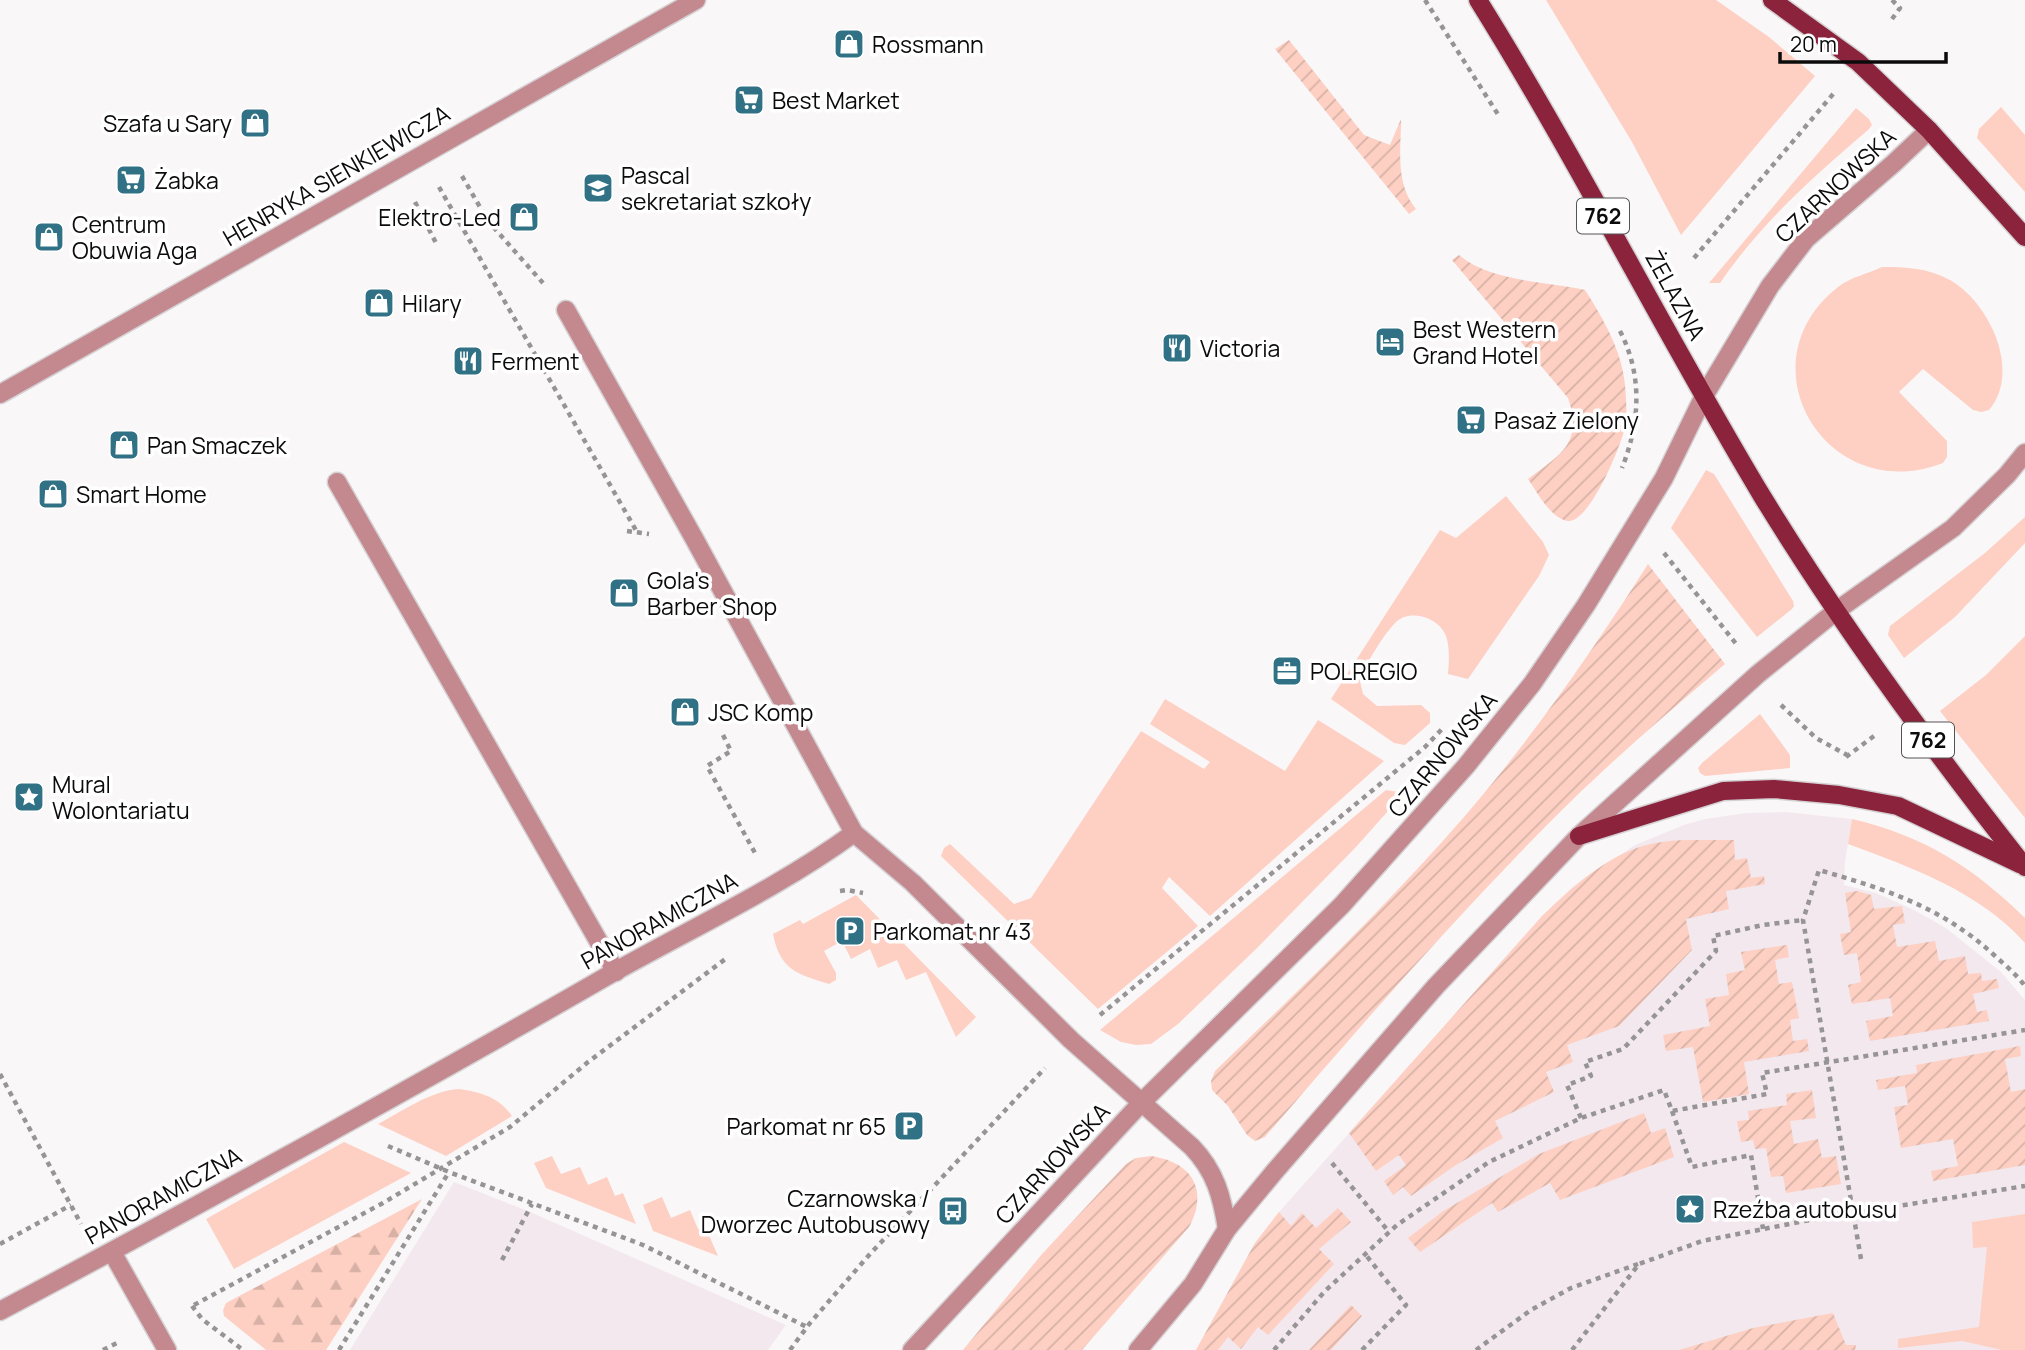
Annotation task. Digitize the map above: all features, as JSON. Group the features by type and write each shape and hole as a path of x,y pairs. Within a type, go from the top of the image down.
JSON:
{"main road":[{"name":"ŻELAZNA","path":"1478,0 1763,497 1836,611"},
{"path":"1772,0 1858,62 1929,130 2025,237"},
{"name":"762","path":"1836,611 1906,711 2024,866"},
{"path":"1579,836 1723,790 1774,789 1839,795 1898,806 2024,866"}],"street":[{"name":"HENRYKA SIENKIEWICZA","path":"0,394 696,0"},
{"name":"CZARNOWSKA","path":"912,1350 1142,1102 1342,905 1409,833 1532,684 1586,605 1664,478 1704,396 1770,286 1806,239 1929,130"},
{"path":"566,310 854,833 913,883 1072,1040 1192,1147 1208,1165 1221,1193 1227,1229"},
{"path":"1138,1350 1194,1284 1227,1229 1436,986 1579,836 1734,695 1836,611 1954,527 2007,475 2025,453"},
{"path":"337,482 616,972"},
{"name":"PANORAMICZNA","path":"0,1311 342,1125 814,862 854,833"},
{"path":"106,1255 167,1350"}],"path":[{"path":"1424,0 1504,125"},
{"path":"1892,0 1900,8 1892,19"},
{"path":"1694,258 1835,91"},
{"path":"443,142 488,221 566,310"},
{"path":"420,156 637,532"},
{"path":"396,169 437,245"},
{"path":"1617,477 1630,448 1638,407 1635,372 1619,329"},
{"path":"1660,547 1742,651"},
{"path":"1776,699 1816,738 1847,755 1882,731"},
{"path":"1097,1017 1425,747 1448,724"},
{"path":"723,735 732,751 707,766 755,854"},
{"path":"1861,1259 1803,920 1819,870 1911,900 1941,915 1977,939 2025,986"},
{"path":"1581,1118 1566,1085 1591,1076 1585,1062 1623,1049 1716,951 1713,936 1803,920"},
{"path":"194,1305 383,1203 510,1127 588,1062 732,954"},
{"path":"1672,1111 1767,1094 1762,1073 2025,1030"},
{"path":"790,1350 870,1254 1044,1068"},
{"path":"0,1074 71,1205 106,1255"},
{"path":"1274,1350 1325,1291 1389,1232 1489,1162 1581,1118 1664,1090 1692,1167 1751,1155 1763,1229"},
{"path":"342,1125 441,1169 643,1245 807,1327"},
{"path":"1332,1163 1389,1232"},
{"path":"339,1350 449,1172"},
{"path":"1476,1350 1531,1310 1571,1288 1702,1241 1852,1212 2025,1185"},
{"path":"502,1260 532,1204"},
{"path":"0,1244 71,1205"},
{"path":"1362,1350 1406,1304 1365,1254"},
{"path":"1572,1350 1639,1264"},
{"path":"202,1319 243,1350"}],"shaded area":[{"path":"1785,812 1852,819 1844,885 1876,893 1946,928 2001,972 2025,1000 2025,1350 1196,1350 1255,1243 1279,1212 1543,915 1574,886 1635,845 1684,825 1746,813"},
{"path":"454,1182 528,1211 786,1325 768,1350 350,1350"}],"green space":[{"path":"1546,0 1716,0 1769,37 1815,76 1681,235 1632,142"},
{"path":"1289,40 1364,135 1390,145 1401,119 1402,177 1409,199 1416,209 1409,214 1275,49"},
{"path":"2001,107 2025,135 2025,192 1977,138 1979,129"},
{"path":"1856,108 1869,119 1872,125 1868,130 1770,221 1720,283 1709,283"},
{"path":"1459,255 1472,264 1502,276 1585,290 1611,335 1623,372 1626,423 1619,447 1604,480 1586,509 1577,518 1568,521 1556,515 1528,479 1559,455 1571,437 1572,413 1568,398 1452,260"},
{"path":"1882,267 1933,273 1964,290 1988,321 2001,358 2002,376 1998,394 1989,410 1973,410 1923,369 1899,392 1947,441 1947,457 1943,463 1901,472 1864,465 1833,447 1810,421 1798,388 1797,353 1810,319 1838,287"},
{"path":"1706,470 1714,474 1793,601 1792,609 1757,637 1671,528"},
{"path":"1506,496 1543,542 1549,555 1539,576 1468,679 1448,674 1449,650 1446,636 1438,624 1424,617 1409,616 1396,622 1391,628 1359,677 1363,694 1377,706 1421,705 1430,713 1430,723 1405,745 1394,743 1331,699 1440,530 1456,538"},
{"path":"2025,517 2025,543 1955,617 1904,658 1888,635 1890,626 1985,553"},
{"path":"1648,564 1725,664 1612,763 1547,825 1438,940 1265,1137 1255,1141 1247,1135 1228,1106 1212,1090 1211,1081 1215,1071 1373,915 1464,817 1514,757 1560,694"},
{"path":"2025,636 2025,818 1940,711 1986,675"},
{"path":"1165,699 1285,771 1318,720 1384,761 1210,916 1169,877 1162,888 1198,926 1098,1009 941,856 944,848 950,844 1014,904 1031,898 1141,731 1204,769 1210,762 1150,724"},
{"path":"1760,714 1790,755 1790,768 1705,776 1700,773 1698,768 1702,763"},
{"path":"1386,790 1404,793 1356,847 1178,1024 1151,1044 1121,1042 1100,1030"},
{"path":"1852,819 1925,844 1986,883 2025,918 2025,943 1987,909 1965,895 1919,872 1848,844"},
{"path":"1734,840 1735,860 1747,858 1751,878 1764,876 1765,884 1726,891 1729,909 1686,919 1692,950 1619,1026 1567,1045 1573,1062 1546,1072 1554,1092 1495,1121 1503,1138 1456,1165 1411,1196 1403,1187 1393,1195 1384,1181 1406,1165 1399,1155 1376,1171 1349,1133 1543,915 1582,880 1628,852 1671,841"},
{"path":"1857,891 1871,895 1874,909 1902,906 1905,923 1893,925 1897,947 1935,941 1939,961 1965,956 1968,974 1981,973 1982,981 1997,979 1999,988 1973,994 1977,1012 1987,1010 1989,1021 1870,1041 1866,1021 1893,1016 1890,998 1852,1004 1848,985 1861,982 1857,953 1844,955 1840,934 1851,932 1845,893"},
{"path":"856,895 976,1017 956,1037 926,972 906,980 897,960 878,968 870,949 851,959 842,941 824,951 836,973 836,980 829,984 792,969 780,956 773,934 800,920 803,924"},
{"path":"1787,945 1789,957 1775,960 1779,984 1792,982 1799,1018 1790,1020 1793,1041 1807,1039 1809,1051 1744,1062 1749,1094 1703,1102 1693,1047 1666,1051 1663,1035 1710,1026 1705,999 1729,995 1726,974 1745,970 1741,952"},
{"path":"2020,1046 2021,1056 2005,1059 2011,1092 2025,1089 2025,1165 1933,1181 1931,1171 1958,1166 1953,1139 1901,1148 1894,1107 1908,1105 1905,1086 1878,1090 1876,1080 1917,1073 1916,1065"},
{"path":"459,1089 489,1096 512,1116 446,1156 378,1124 438,1093"},
{"path":"1812,1090 1816,1118 1790,1121 1794,1144 1818,1139 1822,1158 1836,1156 1841,1184 1786,1193 1783,1176 1771,1177 1766,1148 1755,1149 1753,1140 1741,1142 1737,1121 1749,1120 1748,1111 1787,1105 1786,1094"},
{"path":"1644,1113 1651,1133 1665,1128 1674,1157 1560,1200 1550,1183 1498,1212 1492,1203 1420,1252 1408,1238 1442,1212 1539,1154"},
{"path":"344,1142 411,1173 234,1269 206,1219"},
{"path":"552,1156 561,1174 580,1167 588,1185 607,1177 615,1196 623,1193 636,1224 546,1188 534,1163"},
{"path":"1151,1156 1177,1164 1193,1180 1197,1190 1195,1214 1189,1227 1082,1350 963,1350 1042,1254 1126,1164 1136,1158"},
{"path":"662,1197 671,1218 690,1210 698,1229 705,1226 718,1256 653,1231 643,1205"},
{"path":"422,1199 326,1350 266,1350 224,1316 226,1303"},
{"path":"1338,1208 1351,1222 1319,1249 1334,1264 1268,1335 1258,1327 1241,1349 1228,1337 1218,1350 1196,1350 1255,1243 1279,1212 1291,1226 1302,1213 1316,1228"},
{"path":"2025,1214 2025,1350 2002,1350 1962,1341 1898,1348 1898,1339 1979,1327 1987,1247 1973,1248 1972,1222"},
{"path":"1351,1305 1362,1316 1331,1350 1309,1350"},
{"path":"1833,1313 1846,1345 1856,1345 1855,1350 1679,1350 1753,1328"}],"place":[{"name":"Rossmann","path":"849,44"},
{"name":"Best Market","path":"749,100"},
{"name":"Szafa u Sary","path":"255,123"},
{"name":"Żabka","path":"131,180"},
{"name":"Pascal sekretariat szkoły","path":"598,188"},
{"name":"Elektro-Led","path":"524,217"},
{"name":"Centrum Obuwia Aga","path":"49,237"},
{"name":"Hilary","path":"379,303"},
{"name":"Best Western Grand Hotel","path":"1390,342"},
{"name":"Victoria","path":"1177,348"},
{"name":"Ferment","path":"468,361"},
{"name":"Pasaż Zielony","path":"1471,420"},
{"name":"Pan Smaczek","path":"124,445"},
{"name":"Smart Home","path":"53,494"},
{"name":"Gola's Barber Shop","path":"624,593"},
{"name":"POLREGIO","path":"1287,671"},
{"name":"JSC Komp","path":"685,712"},
{"name":"Mural Wolontariatu","path":"29,797"},
{"name":"Parkomat nr 43","path":"850,931"},
{"name":"Parkomat nr 65","path":"909,1126"},
{"name":"Rzeźba autobusu","path":"1690,1209"},
{"name":"Czarnowska / Dworzec Autobusowy","path":"953,1211"}]}
